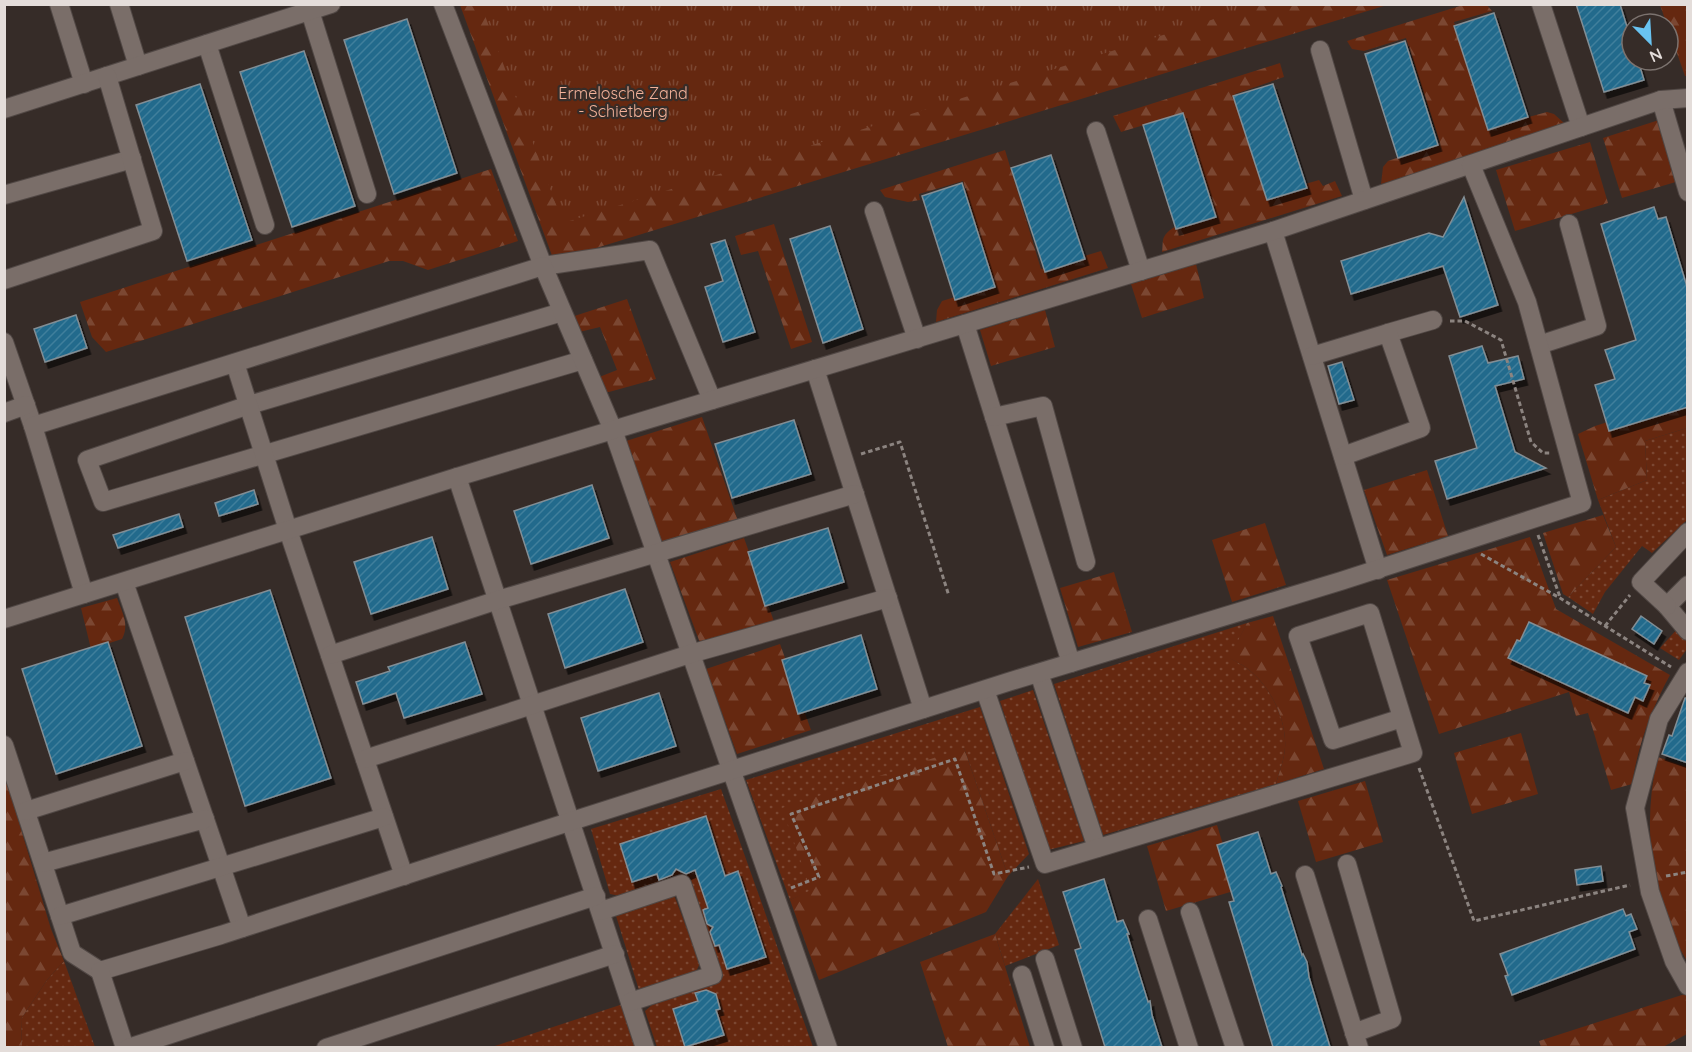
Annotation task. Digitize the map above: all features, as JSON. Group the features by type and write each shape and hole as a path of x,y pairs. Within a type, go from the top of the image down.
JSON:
{"lane":[{"path":"59,4 84,84"},
{"path":"119,4 138,66"},
{"path":"6,105 84,84 331,4"},
{"path":"443,4 543,266 613,430 828,1047"},
{"path":"1541,4 1581,127"},
{"path":"310,11 367,194"},
{"path":"207,44 265,225"},
{"path":"1320,50 1364,200"},
{"path":"4,280 153,231 107,76"},
{"path":"1661,100 1688,192"},
{"path":"4,619 457,477 1273,231 1661,100 1686,102"},
{"path":"1096,131 1141,271"},
{"path":"4,195 132,159"},
{"path":"99,971 242,928 923,709 1378,570 1582,503 1527,302 1471,165"},
{"path":"873,211 916,339"},
{"path":"1539,345 1596,326 1569,224"},
{"path":"1273,231 1378,570"},
{"path":"33,426 543,266 650,250 712,400"},
{"path":"562,312 249,405 87,460 103,502 583,360"},
{"path":"1312,356 1433,320"},
{"path":"965,324 1071,663"},
{"path":"1343,456 1421,428 1388,333"},
{"path":"4,342 33,426 84,594"},
{"path":"235,363 288,530 404,876"},
{"path":"815,369 923,709"},
{"path":"4,413 26,405"},
{"path":"994,417 1043,406 1086,562"},
{"path":"457,477 645,1047"},
{"path":"330,655 498,600 855,494"},
{"path":"1688,532 1641,582 1667,606 1688,631"},
{"path":"124,582 242,928"},
{"path":"1667,606 1688,585"},
{"path":"365,759 690,654 888,598"},
{"path":"985,690 1045,864 1413,753 1370,613 1298,636 1333,740 1402,718"},
{"path":"1039,673 1097,848"},
{"path":"1686,674 1659,719 1635,808 1650,892 1674,961 1688,986"},
{"path":"4,745 72,953 99,971 126,1047 598,903 681,884 713,975 630,1002"},
{"path":"26,811 185,761"},
{"path":"60,916 384,817"},
{"path":"43,863 205,819"},
{"path":"1305,875 1357,1040 1392,1019 1347,864"},
{"path":"1190,912 1235,1047"},
{"path":"1148,919 1189,1047"},
{"path":"326,1047 615,954"},
{"path":"1045,959 1073,1047"},
{"path":"1022,975 1045,1047"}],"path":[{"path":"1433,320 1465,321 1501,340 1532,442 1543,453 1569,453"},
{"path":"844,459 900,442 949,596"},
{"path":"1532,519 1560,598"},
{"path":"1461,543 1560,598 1686,674"},
{"path":"1605,626 1641,582"},
{"path":"1413,753 1473,921 1688,872"},
{"path":"774,895 819,876 791,814 955,759 994,874 1045,864"}],"green space":[{"name":"Ermelosche Zand - Schietberg","path":"460,5 1387,5 554,261"},
{"name":"Ermelosche Zand - Schietberg","path":"481,5 1259,5 563,223"},
{"path":"1463,5 1487,5 1492,11 1454,22 1487,128 1547,112 1554,114 1564,123 1381,184 1383,167 1388,161 1440,143 1406,38 1364,51 1352,49 1347,41"},
{"path":"1660,5 1687,5 1687,76 1680,62 1680,12 1662,12"},
{"path":"1280,63 1284,77 1235,94 1267,195 1319,180 1323,186 1335,181 1342,196 1162,252 1163,240 1167,232 1214,213 1180,114 1121,132 1113,116"},
{"path":"1659,120 1679,181 1622,198 1603,138"},
{"path":"1590,142 1608,203 1515,231 1496,170"},
{"path":"1005,150 1041,269 1101,251 1108,268 936,322 937,310 942,301 994,285 963,181 919,194 920,200 908,202 885,197 880,190"},
{"path":"491,169 518,241 428,270 403,261 389,261 106,352 92,337 80,302"},
{"path":"774,224 812,342 791,349 758,251 741,255 735,236"},
{"path":"1196,264 1204,298 1142,318 1131,284"},
{"path":"627,299 656,379 597,393 584,383 617,370 600,327 567,335 562,320"},
{"path":"1045,310 1055,347 991,366 980,330"},
{"path":"1687,397 1687,428 1645,441 1647,480 1598,500 1578,434 1595,426"},
{"path":"702,417 738,521 662,545 626,441"},
{"path":"1687,428 1687,520 1652,553 1642,546 1605,592 1593,614 1568,597 1616,547 1598,500 1647,480 1645,441"},
{"path":"1427,470 1448,536 1387,555 1364,490"},
{"path":"1603,515 1616,547 1568,597 1563,594 1543,533"},
{"path":"1265,523 1286,585 1232,602 1212,540"},
{"path":"1530,537 1556,609 1670,675 1646,728 1632,784 1611,790 1588,713 1576,716 1569,692 1439,734 1387,580"},
{"path":"744,538 776,627 703,651 670,562"},
{"path":"1114,572 1132,632 1078,647 1060,588"},
{"path":"117,598 125,624 122,639 91,649 81,608"},
{"path":"1273,616 1324,769 1276,784 1283,762 1285,738 1276,705 1257,677 1229,658 1247,623"},
{"path":"1687,618 1687,649 1679,660 1660,648"},
{"path":"1247,623 1230,658 1257,677 1276,705 1283,727 1285,748 1276,784 1103,835 1054,684"},
{"path":"780,644 811,730 737,754 706,669"},
{"path":"1033,690 1084,841 1048,850 1000,701"},
{"path":"980,707 1029,854 1008,876 964,748 811,891 790,900 746,780"},
{"path":"1521,733 1538,794 1472,814 1454,753"},
{"path":"964,748 1008,876 986,912 819,980 790,900 811,890 782,808"},
{"path":"1658,757 1687,767 1687,961 1665,913 1653,862 1650,809"},
{"path":"5,776 51,929 64,961 47,980 21,1019 22,1047 5,1047"},
{"path":"1365,781 1383,842 1316,862 1298,801"},
{"path":"721,789 813,1047 657,1047 645,1011 652,1005 713,982 683,876 677,875 620,896 610,894 591,829"},
{"path":"1217,825 1237,890 1166,911 1147,846"},
{"path":"1038,879 1059,945 1005,966 995,934"},
{"path":"674,895 700,963 695,974 639,990 617,913"},
{"path":"995,934 1030,1047 948,1047 920,962"},
{"path":"64,961 95,1047 22,1047 21,1019 47,980"},
{"path":"1685,994 1687,997 1687,1034 1663,1047 1541,1047 1539,1041"},
{"path":"623,1004 637,1048 489,1048"}],"building":[{"path":"1576,4 1620,4 1622,12 1620,12 1620,72 1642,72 1644,80 1604,92"},
{"path":"1494,13 1528,117 1488,130 1454,26"},
{"path":"407,19 457,173 394,194 344,40"},
{"path":"1405,41 1438,145 1398,158 1365,54"},
{"path":"304,51 355,206 292,227 240,72"},
{"path":"200,84 252,240 187,261 136,105"},
{"path":"1273,84 1307,188 1267,200 1233,96"},
{"path":"1183,113 1216,217 1176,229 1143,125"},
{"path":"1051,155 1085,259 1045,272 1011,168"},
{"path":"962,183 995,287 955,300 922,196"},
{"path":"1464,197 1498,305 1460,317 1443,266 1351,294 1341,261 1429,233 1443,237"},
{"path":"1654,207 1658,219 1666,217 1688,290 1688,407 1609,431 1595,385 1615,379 1605,350 1636,340 1601,224"},
{"path":"830,226 863,329 823,343 790,239"},
{"path":"725,240 755,332 723,342 705,287 723,281 711,244"},
{"path":"76,315 87,348 45,362 34,329"},
{"path":"1482,346 1488,363 1518,356 1524,379 1495,386 1515,452 1546,468 1447,499 1435,461 1477,448 1449,356"},
{"path":"1342,362 1354,400 1339,404 1328,366"},
{"path":"794,420 811,474 732,498 715,444"},
{"path":"592,485 609,538 531,564 514,511"},
{"path":"254,490 258,504 219,516 215,503"},
{"path":"179,514 183,527 118,548 113,535"},
{"path":"828,528 844,582 765,606 748,552"},
{"path":"432,537 448,589 371,614 354,562"},
{"path":"625,589 643,642 565,668 548,614"},
{"path":"270,590 331,778 245,806 185,617"},
{"path":"1641,616 1662,631 1654,644 1632,629"},
{"path":"1529,622 1647,676 1644,683 1650,685 1643,701 1635,697 1628,713 1508,658"},
{"path":"861,635 877,689 798,714 782,660"},
{"path":"108,642 142,746 56,774 22,669"},
{"path":"465,642 482,694 404,718 396,693 363,704 356,682 390,671 388,667"},
{"path":"659,693 676,746 598,771 581,718"},
{"path":"1685,698 1688,698 1688,763 1662,754 1669,735 1672,736"},
{"path":"706,816 725,876 738,871 766,957 727,969 719,945 715,946 710,932 713,927 707,924 703,910 708,908 695,870 686,874 676,869 672,875 659,880 657,874 632,882 620,844"},
{"path":"1258,832 1271,874 1276,872 1282,886 1302,955 1307,962 1309,977 1330,1047 1273,1047 1229,902 1234,901 1217,845"},
{"path":"1601,866 1603,881 1577,885 1575,870"},
{"path":"1104,879 1117,922 1123,920 1129,934 1127,934 1148,1002 1150,1001 1162,1047 1105,1047 1075,950 1081,948 1063,892"},
{"path":"1623,909 1626,916 1631,914 1637,929 1629,932 1635,949 1512,995 1500,954"},
{"path":"706,990 716,994 720,1009 716,1010 724,1035 685,1047 673,1009 698,1001 695,993"}]}
